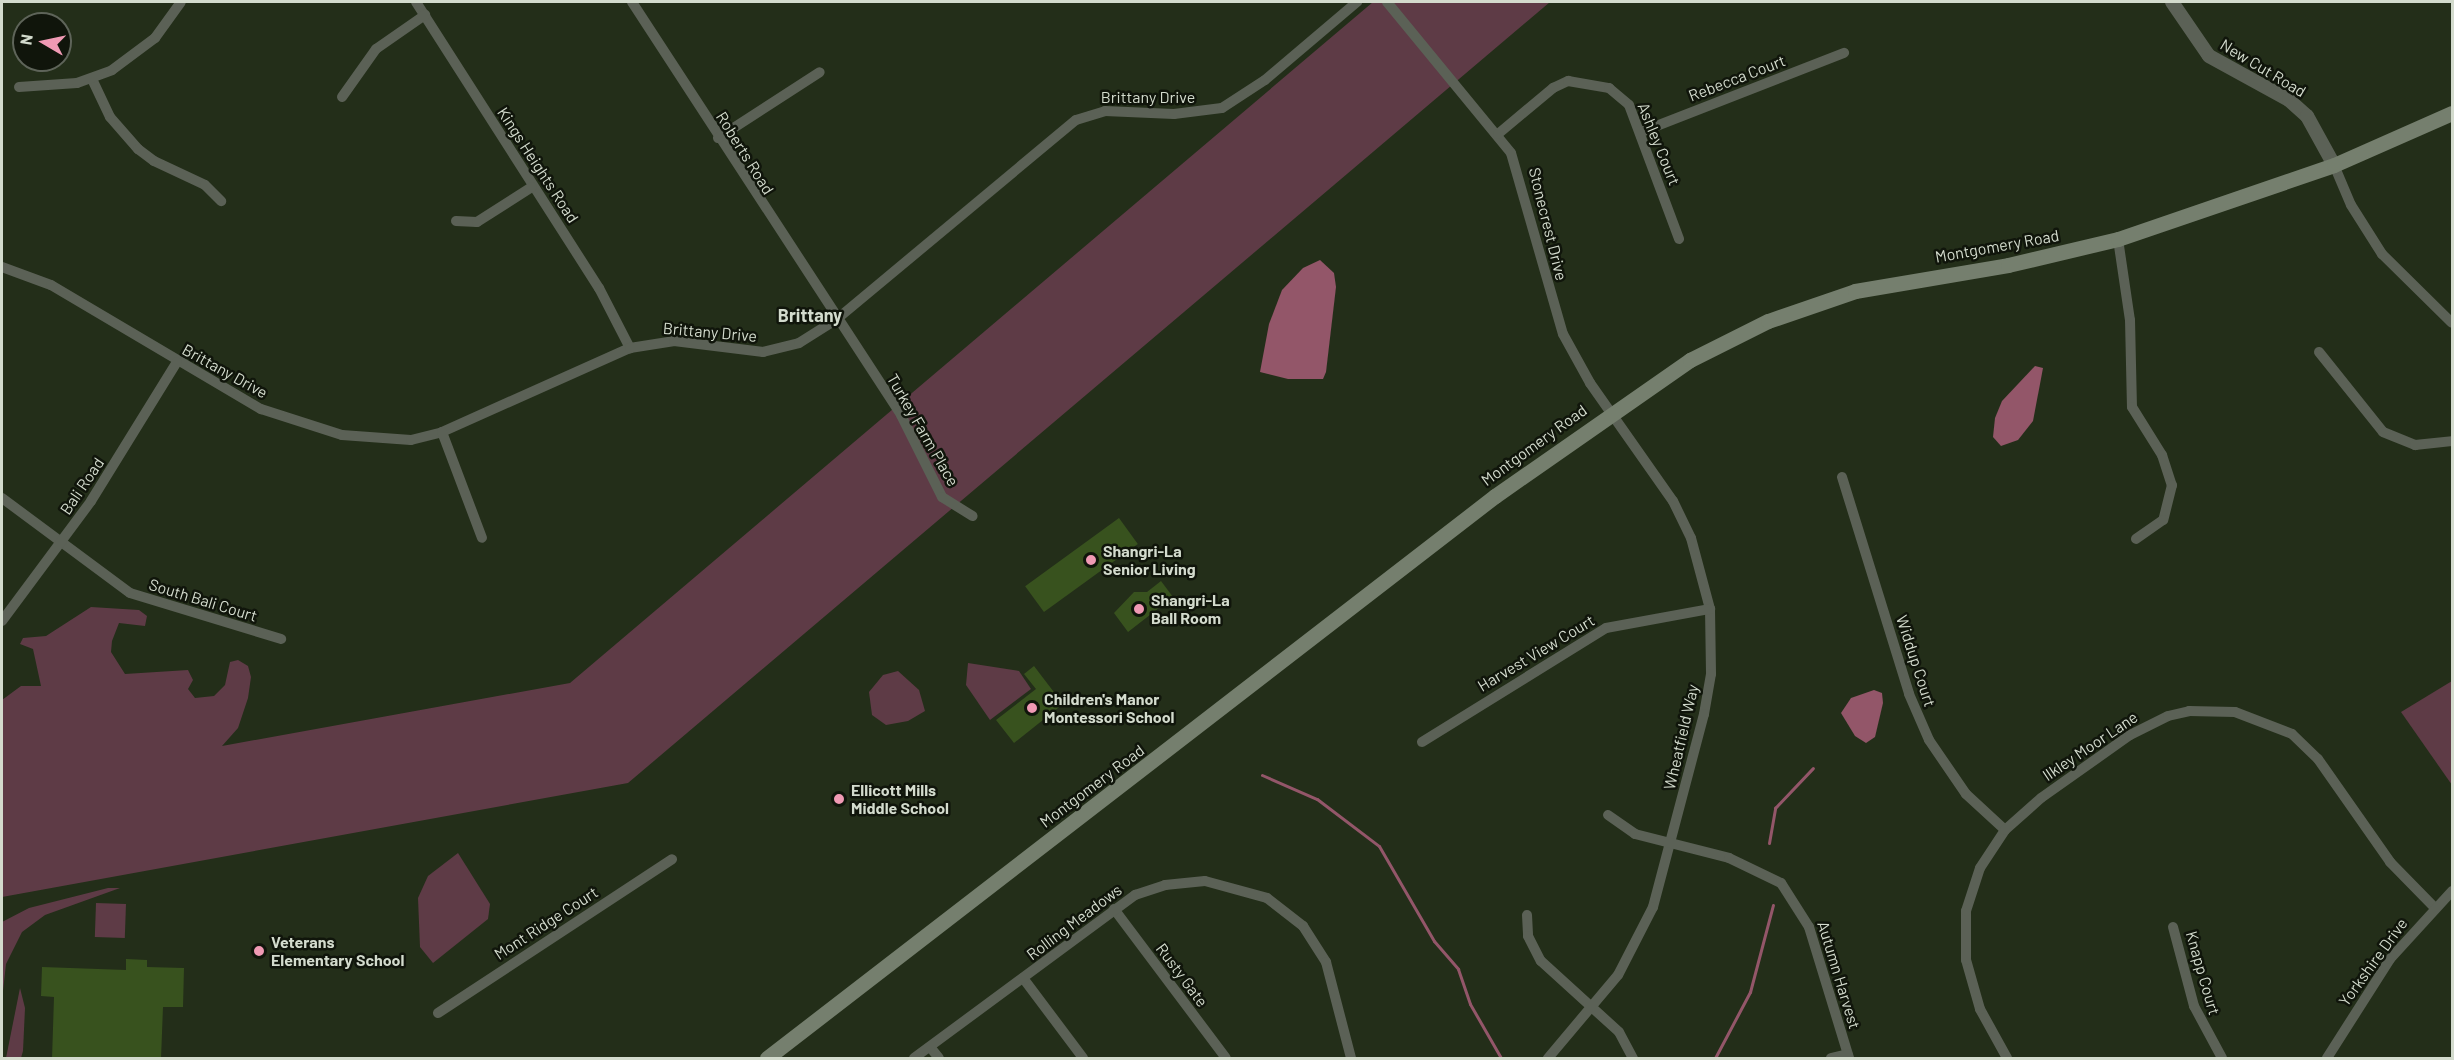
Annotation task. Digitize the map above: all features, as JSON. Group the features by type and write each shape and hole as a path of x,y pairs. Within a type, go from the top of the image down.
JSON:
{"main road":[{"name":"Montgomery Road","path":"767,1059 1495,496 1611,412 1716,346 1814,303 1888,284 2008,265 2118,239 2334,165 2452,113"}],"street":[{"path":"19,87 92,79 142,50 181,2"},
{"name":"Kings Heights Road","path":"416,2 532,187 599,288 630,348"},
{"name":"Roberts Road","path":"632,2 837,319"},
{"name":"Brittany Drive","path":"2,267 51,285 177,362 261,409 342,435 391,441 442,432 630,348 675,341 740,351 780,350 837,319 1076,120 1105,111 1174,114 1222,108 1240,99 1358,2"},
{"name":"Stonecrest Drive","path":"1387,2 1498,134 1523,181 1563,334 1611,412"},
{"name":"New Cut Road","path":"2172,2 2209,56 2289,100 2307,116 2334,165"},
{"path":"342,97 366,58 425,15"},
{"name":"Rebecca Court","path":"1641,132 1844,53"},
{"path":"718,138 820,72"},
{"path":"92,79 110,117 138,149 154,161 205,185 221,201"},
{"name":"Ashley Court","path":"1498,134 1553,88 1582,81 1620,96 1641,132 1679,239"},
{"path":"2334,165 2351,205 2382,254 2452,323"},
{"path":"456,221 477,222 532,187"},
{"path":"2118,239 2130,320 2132,407 2162,455 2172,485 2163,520 2136,539"},
{"name":"Turkey Farm Place","path":"837,319 901,415 942,497 972,516"},
{"path":"2319,352 2383,432 2415,444 2452,441"},
{"name":"Bali Road","path":"2,621 62,542 177,362"},
{"name":"Wheatfield Way","path":"1548,1059 1618,975 1644,930 1670,843 1711,675 1710,609 1691,538 1678,511 1611,412"},
{"path":"442,432 482,538"},
{"name":"Widdup Court","path":"1842,477 1926,733 1966,794 2005,830"},
{"name":"South Bali Court","path":"2,498 130,593 281,639"},
{"name":"Harvest View Court","path":"1422,741 1606,628 1710,609"},
{"name":"Ilkley Moor Lane","path":"2007,1059 1972,986 1964,934 1980,868 2005,830 2041,798 2149,724 2189,711 2235,712 2277,726 2305,744 2390,862 2435,908"},
{"name":"Autumn Harvest","path":"1608,815 1635,834 1751,865 1792,896 1809,927 1849,1056"},
{"name":"Mont Ridge Court","path":"438,1013 672,860"},
{"name":"Rolling Meadows","path":"914,1059 1114,909 1150,889 1184,882 1225,883 1267,898 1303,926 1326,962 1351,1059"},
{"name":"Yorkshire Drive","path":"2327,1059 2390,959 2452,891"},
{"name":"Rusty Gate","path":"1114,909 1226,1059"},
{"path":"1527,915 1528,936 1541,961 1626,1039 1633,1059"},
{"name":"Knapp Court","path":"2173,927 2194,1006 2222,1059"},
{"path":"1023,978 1083,1059"},
{"path":"930,1047 939,1059"},
{"path":"1831,1059 1849,1056"}],"shaded area":[{"path":"1373,2 1550,2 628,783 2,897 2,700 21,686 41,686 33,649 20,644 23,638 46,636 91,607 139,610 147,616 145,626 119,623 112,641 111,652 125,674 188,670 193,680 188,689 195,698 214,696 225,685 230,662 238,660 248,666 251,677 248,698 238,728 222,746 570,683"},
{"path":"1320,260 1334,273 1336,287 1326,372 1323,379 1288,379 1260,372 1269,324 1282,290 1303,268"},
{"path":"2035,366 2043,368 2033,421 2018,440 2001,446 1993,437 1995,418 2002,401"},
{"path":"968,663 1019,671 1031,689 990,720 966,685"},
{"path":"898,671 919,690 925,711 908,721 886,725 872,715 869,692 883,675"},
{"path":"2452,681 2452,785 2401,712"},
{"path":"1874,690 1882,693 1883,703 1875,737 1866,743 1855,736 1841,713 1851,698"},
{"path":"458,853 490,904 488,919 433,963 420,947 418,898 428,876"},
{"path":"108,888 120,888 45,915 22,932 6,964 2,1000 2,922 29,908"},
{"path":"96,903 126,904 125,938 95,937"},
{"path":"20,988 25,1008 23,1051 21,1058 6,1058"}],"building":[{"name":"Shangri-La Senior Living","path":"1119,518 1138,544 1044,612 1025,586"},
{"name":"Shangri-La Ball Room","path":"1161,581 1173,597 1128,632 1114,613 1134,592 1147,592"},
{"name":"Children's Manor Montessori School","path":"1034,666 1063,704 1014,743 996,720 1036,689 1024,674"},
{"path":"126,959 147,960 147,967 184,968 183,1007 163,1007 161,1059 52,1059 54,997 41,996 42,967 126,970"}],"waterway":[{"path":"1769,843 1775,808 1813,768"},
{"path":"1262,775 1317,799 1379,846 1434,941 1458,969 1470,1004 1501,1058"},
{"path":"1715,1058 1750,992 1773,905"}],"place":[{"name":"Shangri-La Senior Living","path":"1091,560"},
{"name":"Shangri-La Ball Room","path":"1139,609"},
{"name":"Children's Manor Montessori School","path":"1032,708"},
{"name":"Ellicott Mills Middle School","path":"839,799"},
{"name":"Veterans Elementary School","path":"259,951"}],"district":[{"name":"Brittany","path":"810,315"}]}
